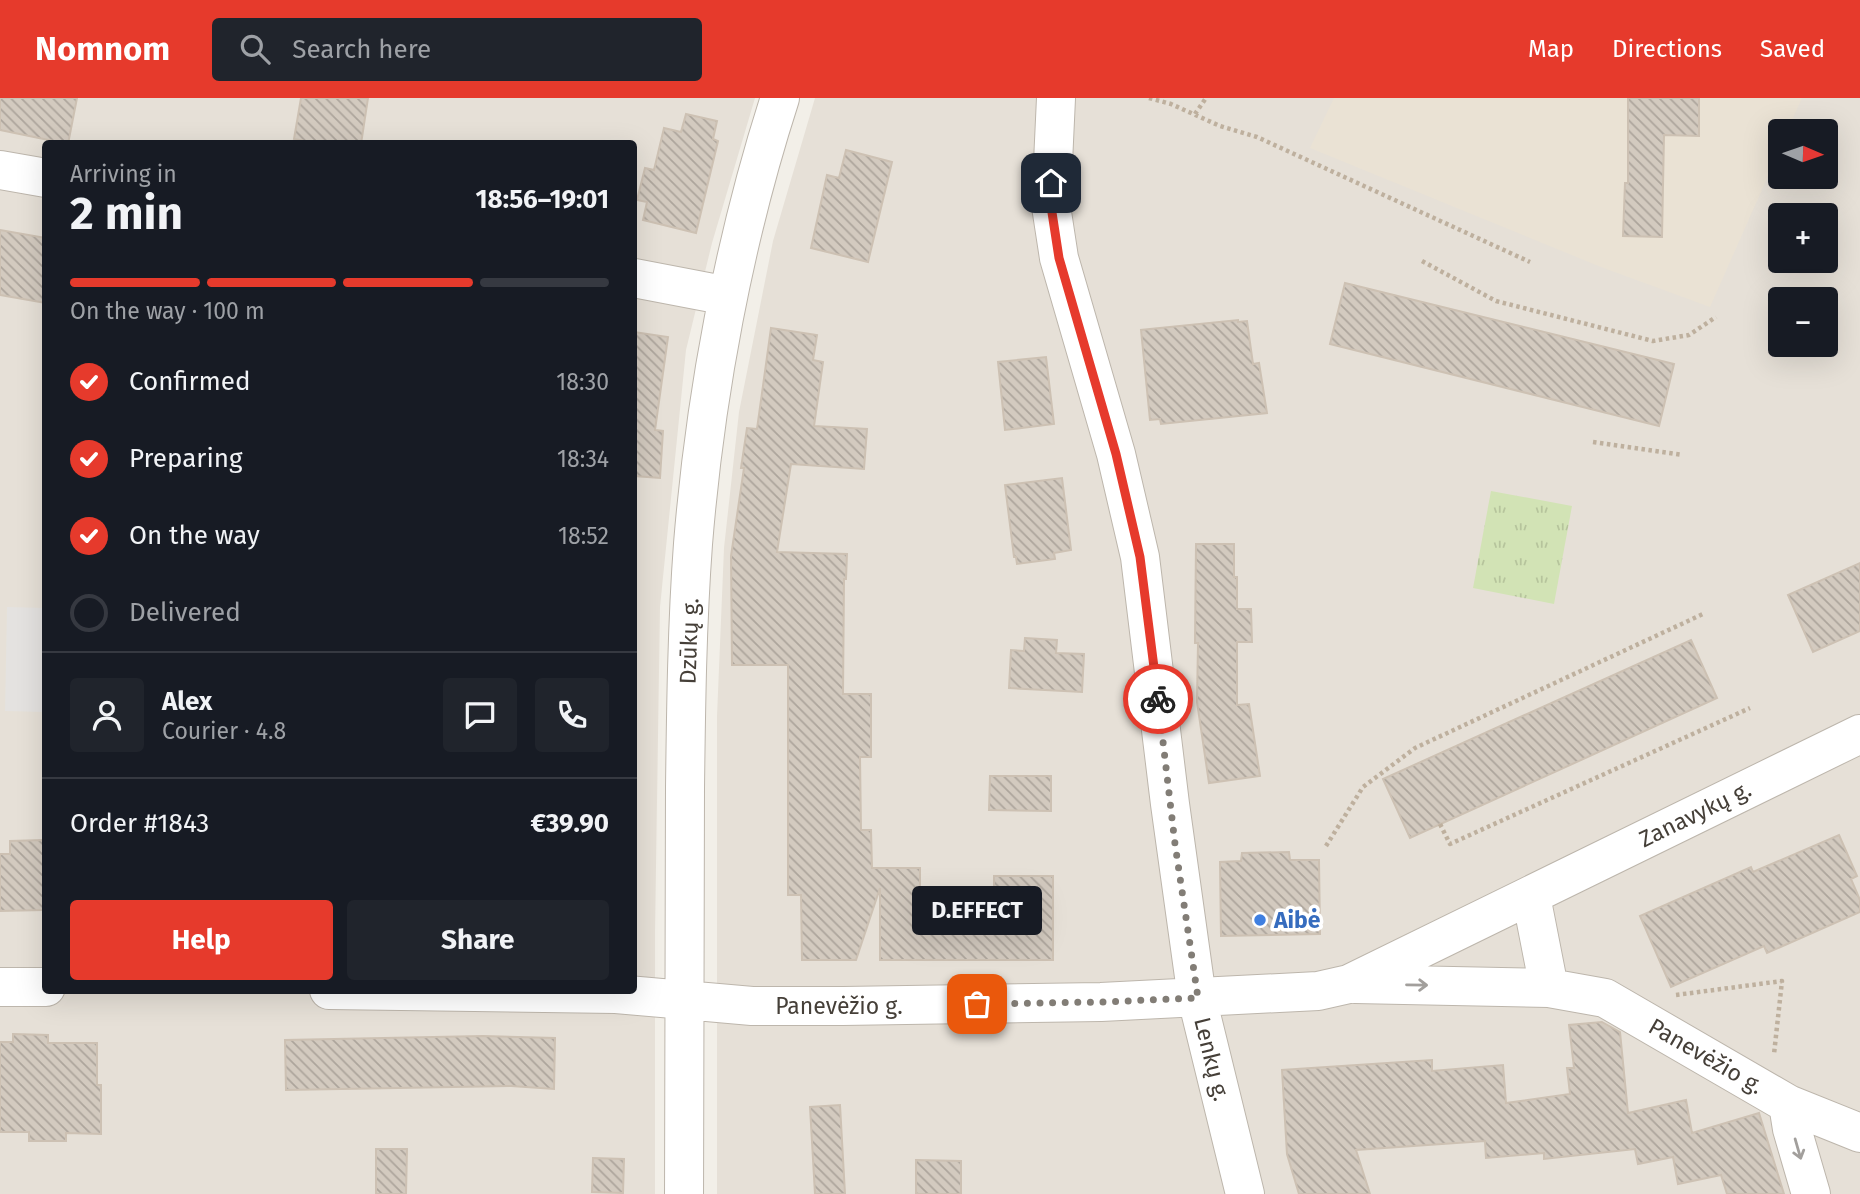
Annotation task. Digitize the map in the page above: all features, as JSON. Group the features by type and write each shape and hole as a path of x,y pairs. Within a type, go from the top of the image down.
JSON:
{"street":[{"name":"Dzūkų g.","path":"684,1194 683,951 687,683 693,544 706,426 728,296 765,143 780,98"},
{"name":"Lenkų g.","path":"1056,98 1051,206 1059,258 1116,454 1140,557 1175,844 1198,998 1245,1194"},
{"path":"0,170 42,177"},
{"path":"637,279 728,296"},
{"name":"Zanavykų g.","path":"1531,896 1860,734"},
{"path":"1531,896 1549,988"},
{"name":"Panevėžio g.","path":"616,994 752,1006 843,1006 1087,1002 1318,991 1349,984 1531,896"},
{"name":"Panevėžio g.","path":"1349,984 1549,988 1605,998 1778,1098 1860,1133"},
{"path":"0,987 42,987"},
{"path":"1778,1098 1792,1129 1811,1194"}],"path":[{"path":"1149,98 1171,104 1220,126 1257,137 1530,262"},
{"path":"1195,114 1206,98"},
{"path":"1422,261 1496,301 1653,341 1689,335 1716,317"},
{"path":"1593,442 1683,455"},
{"path":"1326,846 1363,787 1415,748 1703,614"},
{"path":"1440,824 1450,844 1750,708"},
{"path":"1665,995 1782,981 1777,1030 1778,1098"}],"shaded area":[{"path":"0,98 755,98 712,243 686,350 660,607 655,931 655,1194 0,1194"},
{"path":"815,98 1860,98 1860,1194 717,1194 717,716 724,548 739,412 773,241"},
{"path":"1334,98 1802,98 1792,119 1768,119 1768,176 1710,307 1601,267 1310,148"},
{"path":"7,607 42,608 42,712 5,711"}],"green space":[{"path":"1491,491 1572,506 1554,604 1473,588"}],"building":[{"path":"0,98 77,98 69,140 49,140 0,130"},
{"path":"301,98 368,98 362,140 294,139"},
{"path":"1628,98 1699,98 1699,136 1664,135 1662,237 1623,236 1625,183 1628,183"},
{"path":"686,114 717,121 713,139 718,141 696,233 643,220 647,202 637,200 645,168 654,170 664,128 681,132"},
{"path":"846,150 892,162 868,262 811,248 827,175 839,178"},
{"path":"0,230 42,237 42,302 0,295"},
{"path":"1345,283 1674,364 1659,426 1330,344"},
{"path":"1247,321 1253,364 1259,363 1267,413 1161,424 1160,419 1150,420 1141,330"},
{"path":"771,328 817,335 813,360 823,362 814,426 867,429 864,469 791,464 777,552 847,554 844,579 843,694 871,694 871,757 860,757 861,830 871,830 872,868 920,868 920,888 994,887 994,876 1053,876 1053,960 880,960 880,888 856,960 802,960 801,895 788,895 788,665 732,665 731,556 744,468 741,468 747,428 757,429"},
{"path":"637,332 668,337 655,430 663,431 660,478 637,476"},
{"path":"1046,357 1054,424 1005,430 998,362"},
{"path":"1062,478 1071,550 1054,553 1055,559 1017,564 1005,485"},
{"path":"1196,544 1234,544 1237,609 1251,609 1252,642 1237,642 1237,705 1249,704 1260,776 1209,783 1197,702"},
{"path":"1860,563 1860,631 1813,652 1788,595"},
{"path":"1025,638 1057,640 1056,653 1084,654 1082,692 1009,688 1011,650 1024,651"},
{"path":"1691,640 1717,698 1410,838 1383,779"},
{"path":"990,776 1051,776 1051,811 989,810"},
{"path":"1839,835 1857,876 1851,879 1860,900 1860,912 1767,953 1764,946 1671,987 1640,916 1751,867 1753,872"},
{"path":"42,840 42,910 0,911 0,854 10,854 10,841"},
{"path":"1289,852 1290,860 1319,860 1320,934 1221,936 1220,862 1241,861 1242,853"},
{"path":"1602,1022 1620,1032 1628,1113 1686,1100 1692,1133 1759,1113 1784,1194 1727,1194 1721,1175 1678,1184 1673,1157 1638,1164 1635,1149 1544,1159 1544,1153 1486,1158 1485,1141 1356,1150 1370,1194 1299,1194 1287,1154 1282,1070 1432,1060 1432,1071 1503,1065 1506,1103 1570,1094 1567,1068 1574,1068 1569,1025"},
{"path":"13,1034 48,1035 48,1043 97,1043 97,1085 101,1085 101,1134 66,1133 66,1141 29,1141 29,1132 0,1132 0,1042 13,1042"},
{"path":"483,1036 555,1038 554,1089 511,1086 286,1090 285,1040"},
{"path":"840,1105 845,1194 815,1194 810,1107"},
{"path":"376,1149 407,1149 406,1194 376,1194"},
{"path":"593,1158 624,1159 623,1193 592,1192"},
{"path":"916,1160 961,1161 961,1194 916,1194"}],"way so far":[{"path":"977,1004 1198,998 1175,844 1158,699"}],"place":[{"name":"Aibė","path":"1260,920"},
{"name":"D.EFFECT","path":"977,1004"}],"route":[{"path":"1051,183 1051,206 1059,258 1116,454 1140,557 1158,699"}]}
